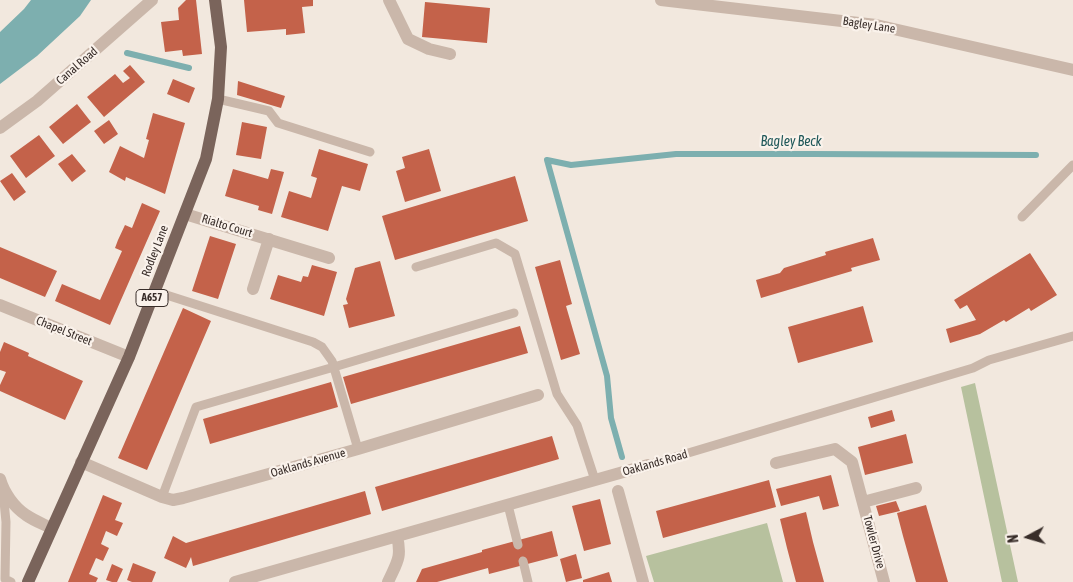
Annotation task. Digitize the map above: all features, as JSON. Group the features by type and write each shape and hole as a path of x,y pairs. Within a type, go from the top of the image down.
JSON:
{"main road":[{"name":"Rodley Lane","path":"28,582 129,357 206,159 218,99 221,47 215,0"}],"street":[{"name":"Canal Road","path":"0,128 37,100 152,0"},
{"path":"389,0 408,39 429,49 450,54"},
{"name":"Bagley Lane","path":"661,0 876,25 1073,70"},
{"name":"Rialto Court","path":"184,214 329,258"},
{"name":"Rialto Court","path":"253,289 269,239"},
{"name":"Chapel Street","path":"0,305 129,357"},
{"name":"Oaklands Avenue","path":"81,462 173,500 358,449 538,395"},
{"name":"Towler Drive","path":"776,463 835,449 852,462 884,582"},
{"name":"Oaklands Road","path":"235,582 648,465"},
{"path":"1,483 13,503 26,515 51,528"},
{"name":"Towler Drive","path":"863,502 916,488"},
{"path":"618,491 643,582"},
{"path":"388,582 399,557 397,536"}],"lane":[{"path":"218,99 269,111 278,123 370,152"},
{"path":"1022,217 1073,166"},
{"path":"416,267 496,243 514,254 557,394 577,425 596,480"},
{"path":"154,291 313,342 322,348 332,361 358,449"},
{"path":"162,497 196,407 514,313"},
{"name":"Oaklands Road","path":"648,465 973,368 989,360 1073,336"},
{"path":"1,483 6,522 5,579 11,582"},
{"path":"508,506 518,545"},
{"path":"522,561 528,582"}],"green space":[{"path":"975,383 1018,582 1002,582 961,387"},
{"path":"767,523 783,582 654,582 646,556"}],"water":[{"path":"31,0 91,0 80,16 37,56 0,84 0,32"}],"building":[{"path":"186,0 196,0 202,54 183,56 182,50 165,52 161,22 179,20 178,8"},
{"path":"244,0 313,0 313,6 302,7 305,33 286,35 286,29 247,32"},
{"path":"425,2 490,8 487,43 422,37"},
{"path":"130,65 145,82 104,117 87,97 115,74 123,83 130,78 123,71"},
{"path":"173,79 195,88 189,103 167,94"},
{"path":"238,81 285,96 281,108 237,95"},
{"path":"77,104 91,122 63,144 49,127"},
{"path":"153,113 185,123 165,194 126,177 125,181 109,172 120,146 144,158 149,140 146,139"},
{"path":"109,120 118,134 104,144 94,131"},
{"path":"242,122 267,127 261,159 236,155"},
{"path":"39,135 55,156 26,178 10,156"},
{"path":"319,149 368,164 360,191 342,186 328,231 281,217 289,191 311,198 317,178 311,176"},
{"path":"429,149 441,191 405,202 396,171 405,168 402,157"},
{"path":"72,154 86,171 72,182 58,164"},
{"path":"233,169 268,179 271,169 284,172 272,214 258,210 259,206 225,196"},
{"path":"12,173 26,192 14,201 0,181"},
{"path":"515,176 528,221 395,260 382,216"},
{"path":"142,203 160,211 110,325 55,301 62,284 100,300 122,251 115,248 118,240 125,225 132,228"},
{"path":"210,236 236,244 218,299 192,291"},
{"path":"873,238 880,260 851,268 852,271 761,298 756,280 780,273 784,268 826,255 825,252"},
{"path":"0,247 57,271 45,297 0,278"},
{"path":"1030,253 1057,295 1031,311 1029,308 1006,322 1004,320 980,334 950,343 946,329 976,320 967,305 960,309 954,300"},
{"path":"560,260 572,304 566,306 580,354 561,360 535,267"},
{"path":"380,261 395,316 349,328 343,305 348,304 346,299 355,268"},
{"path":"312,265 337,272 324,316 270,299 278,275 301,282 303,276 308,277"},
{"path":"863,306 873,342 798,363 788,327"},
{"path":"183,308 211,321 147,470 118,458"},
{"path":"520,326 528,353 351,404 343,377"},
{"path":"4,342 29,353 28,356 83,381 65,420 0,391 0,385 6,372 0,370 0,352"},
{"path":"331,382 338,407 210,444 203,419"},
{"path":"892,410 895,421 871,428 868,417"},
{"path":"906,434 913,463 865,475 858,447"},
{"path":"552,436 559,459 382,511 375,487"},
{"path":"831,475 839,506 823,510 819,496 781,506 776,489"},
{"path":"769,480 776,507 663,538 656,511"},
{"path":"365,491 371,514 193,566 191,557 186,568 164,558 173,536 186,543"},
{"path":"103,495 122,503 115,520 123,523 117,536 106,531 101,544 109,548 103,561 96,558 89,574 98,578 96,582 68,582"},
{"path":"600,499 611,544 584,551 572,506"},
{"path":"896,501 900,511 879,516 876,506"},
{"path":"926,505 948,582 916,582 897,513"},
{"path":"806,512 824,582 796,582 787,548 780,519"},
{"path":"552,531 558,556 489,574 488,568 437,582 416,582 422,569"},
{"path":"576,554 582,578 566,582 560,559"},
{"path":"133,563 156,572 152,582 132,582 127,580"},
{"path":"112,564 123,569 117,582 106,580"},
{"path":"609,572 612,582 583,582 583,580"}],"waterway":[{"name":"Bagley Beck","path":"127,53 189,68"},
{"name":"Bagley Beck","path":"622,457 611,418 607,376 547,160 571,165 676,154 1036,155"}]}
